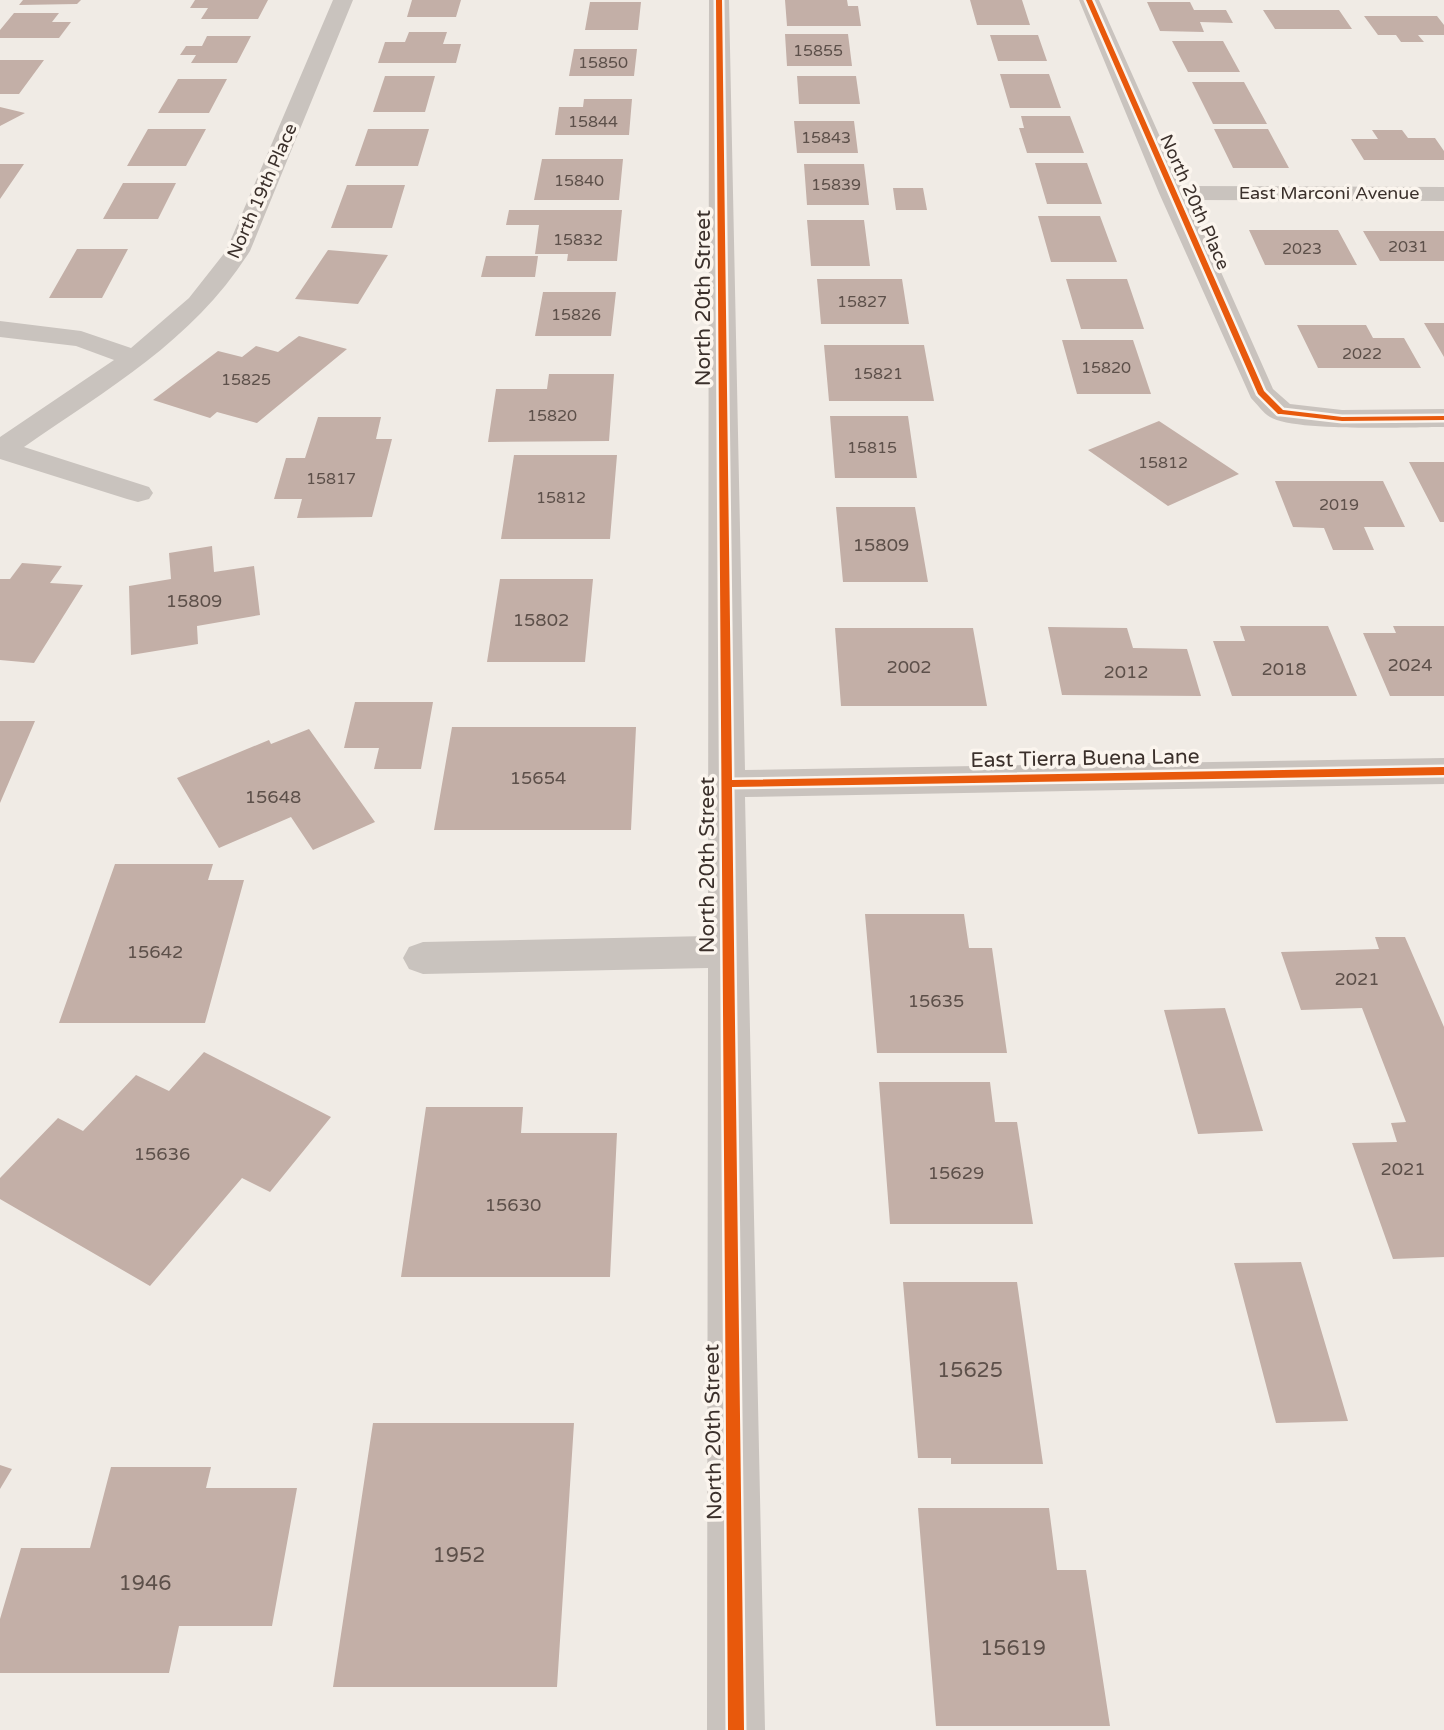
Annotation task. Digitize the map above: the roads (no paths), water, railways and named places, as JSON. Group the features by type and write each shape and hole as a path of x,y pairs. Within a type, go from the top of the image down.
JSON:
{"street":[{"name":"North 19th Place","path":"1,449 133,358 194,309 238,251 343,0"},
{"name":"North 20th Street","path":"719,0 736,1730"},
{"name":"North 20th Place","path":"1089,0 1171,193 1262,392 1281,412 1342,419 1444,418"},
{"name":"East Marconi Avenue","path":"1171,193 1444,194"},
{"path":"0,329 81,339 133,358"},
{"name":"North 19th Place","path":"1,449 138,493"},
{"name":"East Tierra Buena Lane","path":"726,784 1444,771"},
{"name":"North 20th Street","path":"423,958 727,952"}]}
